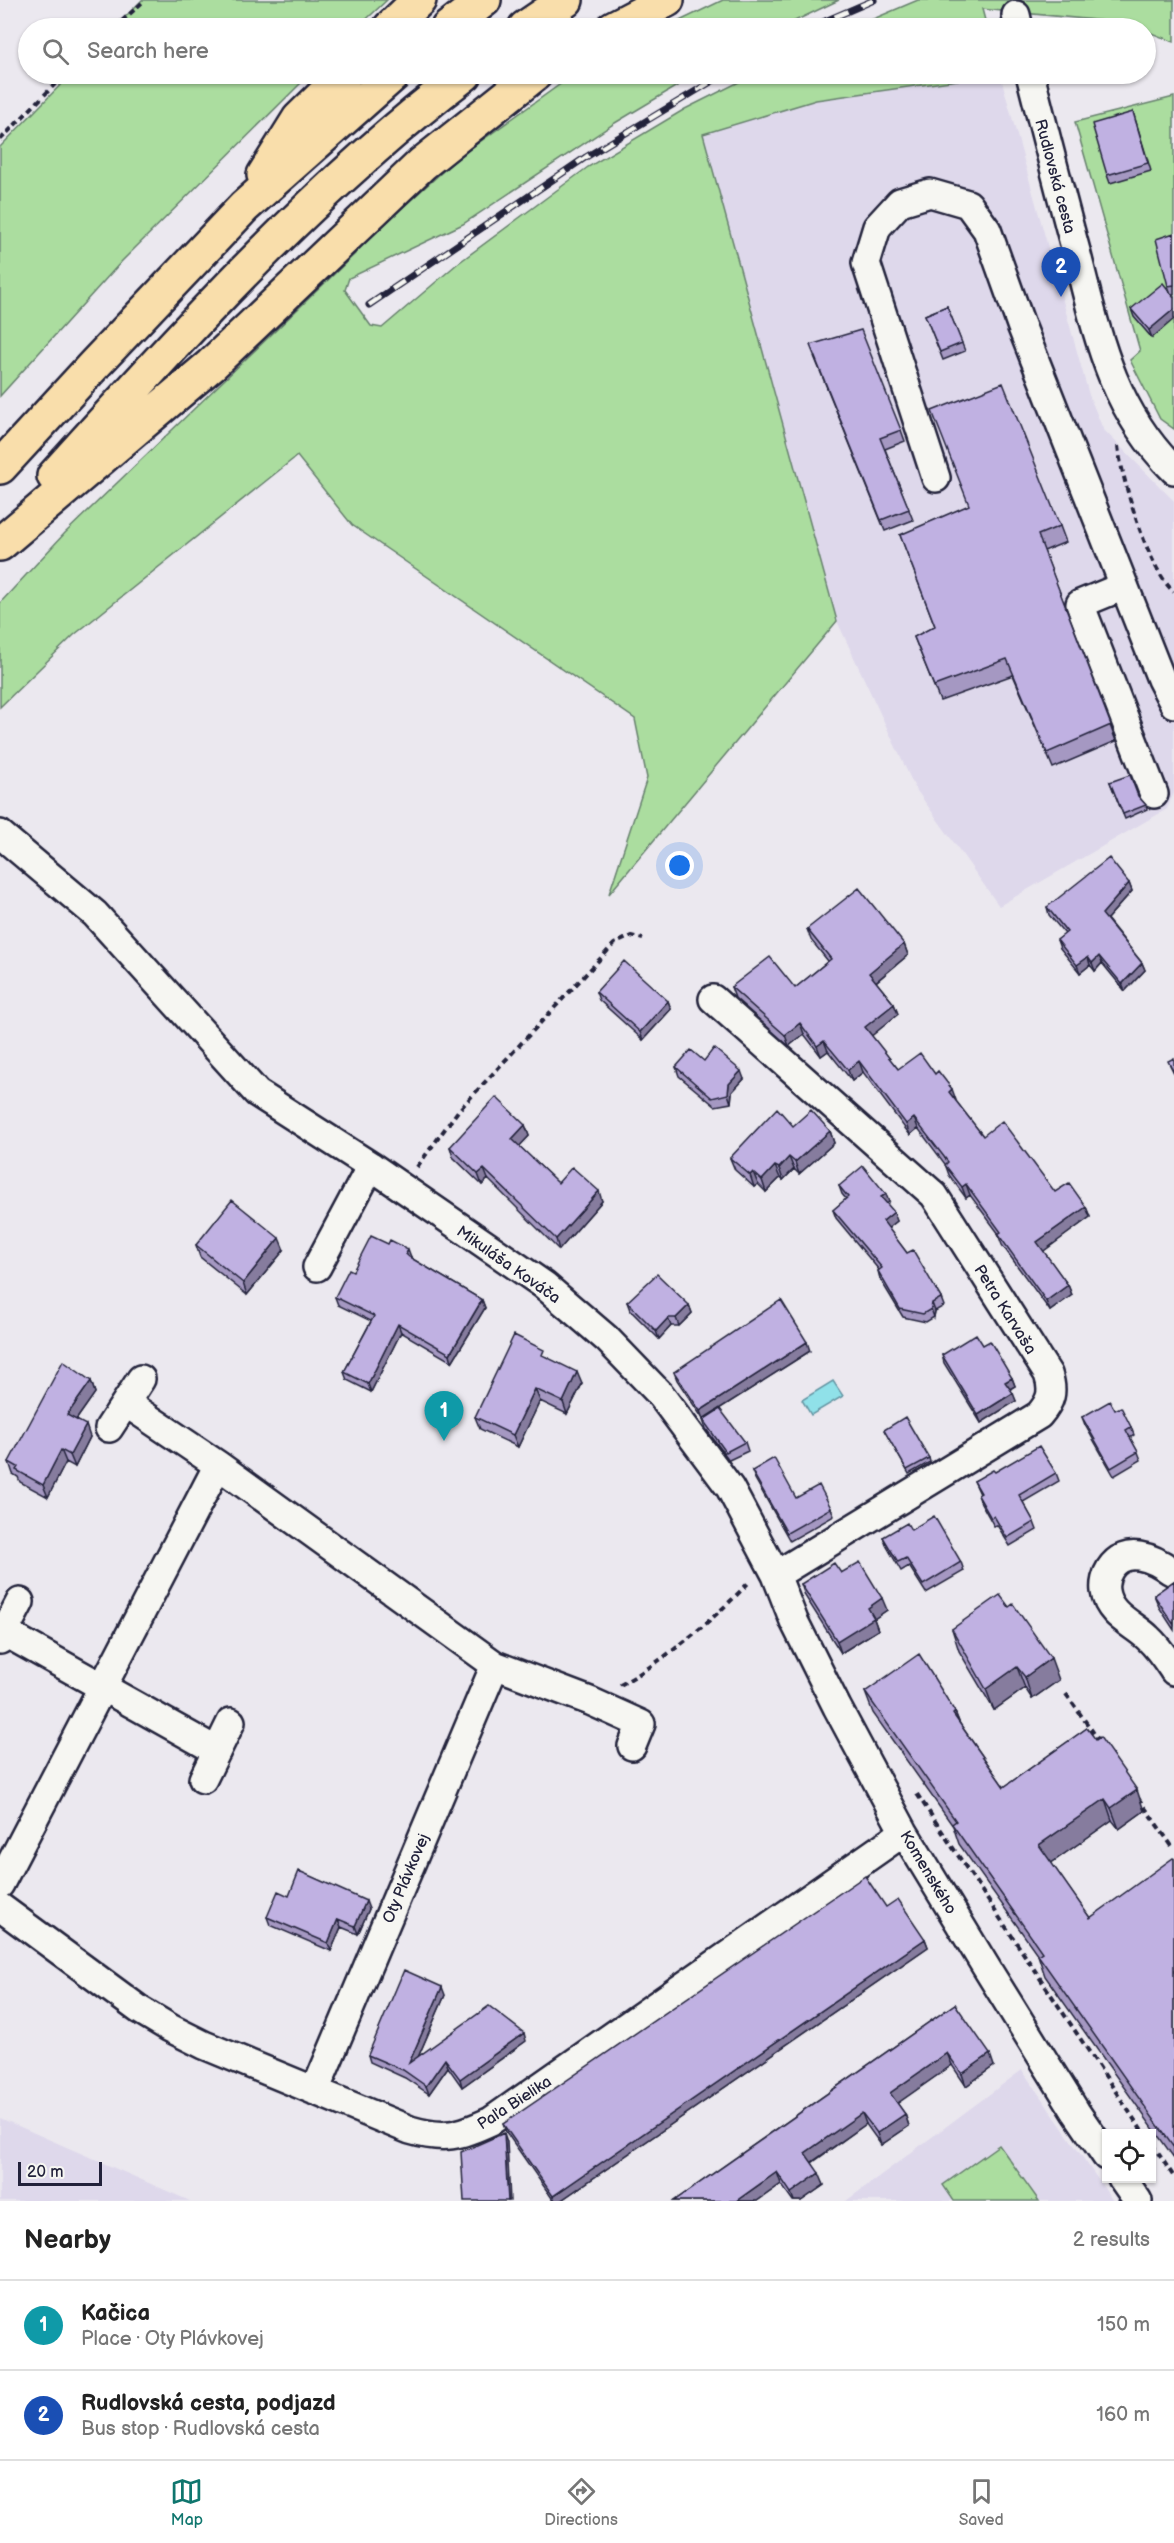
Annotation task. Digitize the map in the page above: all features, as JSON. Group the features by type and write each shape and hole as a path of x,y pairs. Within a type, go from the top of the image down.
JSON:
{"highway":[{"path":"400,18 418,0"},
{"path":"461,18 484,0"},
{"path":"540,18 566,0"},
{"path":"632,18 667,0"},
{"path":"244,207 298,120 335,84"},
{"path":"0,468 244,207 383,84"},
{"path":"0,535 204,314 309,207 432,98 451,84"},
{"path":"0,544 212,365 422,164 522,84"}],"street":[{"name":"Rudlovská cesta","path":"1032,84 1047,146 1108,368 1138,430 1174,470"},
{"path":"936,478 866,263 877,226 900,202 930,193 968,204 987,230 1021,326 1161,679 1174,704"},
{"path":"1124,586 1080,604 1154,794"},
{"name":"Mikuláša Kováča","path":"0,834 95,914 257,1093 371,1166 544,1285 607,1339 660,1394 691,1433 730,1488 772,1568"},
{"name":"Petra Karvaša","path":"713,999 934,1195 1048,1374 1053,1388 1049,1403 1039,1415 772,1568"},
{"path":"317,1267 371,1166"},
{"path":"108,1428 141,1379"},
{"path":"126,1402 218,1465 495,1665 590,1701 641,1724 632,1746"},
{"path":"0,1884 218,1465"},
{"path":"1171,1571 1145,1557 1133,1555 1123,1557 1111,1566 1106,1578 1105,1592 1110,1605 1126,1622 1146,1636 1161,1651 1174,1671"},
{"name":"Komenského","path":"772,1568 794,1621 904,1832 1076,2112 1102,2149"},
{"path":"20,1602 2,1636 103,1687 217,1751"},
{"name":"Oty Plávkovej","path":"315,2091 495,1665"},
{"path":"202,1779 231,1722"},
{"name":"Paľa Bielika","path":"0,1907 140,2010 170,2028 204,2045 429,2136 451,2136 490,2121 904,1832"},
{"path":"1125,2183 1138,2201"}],"path":[{"path":"125,18 145,0"},
{"path":"0,140 55,84"},
{"path":"1117,435 1120,465 1148,551 1167,586 1174,592"},
{"path":"405,1189 424,1155 458,1111 607,952 615,944 632,936 643,939"},
{"path":"590,1701 639,1675 772,1568"},
{"path":"1066,1694 1107,1752"},
{"path":"914,1789 1141,2129"},
{"path":"1134,1791 1174,1849"},
{"path":"1156,2150 1174,2176"}],"shaded area":[{"path":"929,84 1003,84 1089,395 1103,429 1174,501 1174,793 1167,809 999,906 915,788 837,621 703,134 816,100"},
{"path":"1022,2070 1113,2201 846,2201"},
{"path":"0,2118 190,2201 0,2201"}],"green space":[{"path":"142,0 387,0 368,18 124,18"},
{"path":"723,0 839,0 801,18 686,18"},
{"path":"918,0 1174,0 1174,42 1156,35 1156,18 1075,18 982,9 984,18 876,18"},
{"path":"61,84 300,84 122,261 0,396 0,147"},
{"path":"561,84 680,84 615,123 463,224 349,278 345,290 371,326 382,328 457,264 588,167 685,109 735,84 929,84 816,100 703,134 837,621 609,894 647,778 635,719 352,525 297,456 74,635 0,707 0,603 65,533 355,254 355,250 460,156"},
{"path":"1174,97 1174,429 1160,419 1130,360 1140,351 1075,122"},
{"path":"999,2145 1039,2201 954,2201 943,2185"}],"water":[{"path":"833,1381 843,1396 811,1415 802,1400"}],"building":[{"path":"1133,112 1148,163 1107,175 1092,124"},
{"path":"1174,233 1174,285 1168,286 1156,239"},
{"path":"1163,283 1174,297 1174,309 1149,330 1131,309"},
{"path":"947,306 962,343 940,352 925,315"},
{"path":"861,330 901,430 880,438 909,509 881,520 810,345"},
{"path":"1003,383 1060,526 1038,535 1111,725 1047,753 1007,659 934,686 914,637 935,626 900,535 969,505 932,411"},
{"path":"1130,775 1138,796 1146,805 1123,814 1110,782"},
{"path":"1109,858 1129,883 1102,914 1142,963 1122,984 1099,956 1092,963 1088,957 1077,965 1057,940 1067,932 1047,907"},
{"path":"859,888 904,944 869,973 894,1004 865,1027 898,1069 920,1053 935,1074 938,1071 952,1089 949,1092 983,1136 1002,1121 1055,1192 1069,1183 1086,1207 1037,1242 1068,1285 1046,1301 998,1234 1001,1232 966,1184 962,1187 945,1165 948,1162 914,1118 906,1124 859,1061 848,1070 824,1041 817,1046 800,1023 785,1035 731,987 770,957 795,988 831,959 807,929"},
{"path":"624,961 668,1001 640,1032 596,992"},
{"path":"714,1048 741,1071 729,1084 728,1094 712,1098 676,1067 691,1050 704,1061"},
{"path":"1174,1058 1174,1073 1168,1061"},
{"path":"496,1097 525,1125 512,1139 558,1183 572,1167 599,1191 556,1239 484,1169 478,1174 450,1147"},
{"path":"777,1108 793,1126 811,1110 830,1131 795,1162 789,1157 779,1168 775,1166 762,1180 753,1172 750,1175 730,1158"},
{"path":"863,1166 886,1194 881,1197 894,1212 883,1221 907,1253 913,1250 941,1298 932,1303 931,1309 923,1314 900,1309 878,1271 882,1268 833,1210 848,1197 839,1186"},
{"path":"232,1200 279,1238 243,1283 196,1245"},
{"path":"371,1236 388,1244 390,1240 408,1249 406,1254 409,1257 482,1300 450,1354 398,1324 368,1384 344,1372 374,1316 335,1297 349,1269 353,1271"},
{"path":"657,1274 689,1305 676,1318 668,1318 656,1331 627,1302"},
{"path":"781,1300 807,1342 700,1411 674,1372"},
{"path":"976,1334 983,1345 990,1341 1012,1378 1005,1382 1013,1393 978,1415 942,1355"},
{"path":"514,1335 544,1350 542,1355 577,1372 563,1402 535,1389 513,1435 475,1417"},
{"path":"63,1361 91,1381 67,1415 86,1425 70,1455 61,1450 43,1485 16,1470 18,1467 9,1462"},
{"path":"1110,1401 1115,1410 1121,1407 1131,1427 1126,1430 1138,1452 1111,1468 1082,1417"},
{"path":"720,1409 745,1442 726,1452 703,1420"},
{"path":"905,1417 929,1458 907,1470 884,1430"},
{"path":"1039,1446 1056,1473 1019,1495 1034,1522 1007,1538 994,1516 991,1518 978,1495 981,1493 974,1481 993,1470 995,1472"},
{"path":"774,1458 796,1498 819,1485 831,1508 787,1533 752,1471"},
{"path":"934,1516 961,1562 923,1585 906,1558 898,1562 883,1537 907,1523 911,1530"},
{"path":"860,1562 882,1598 868,1608 874,1618 837,1641 801,1584 834,1563 841,1573"},
{"path":"1174,1581 1174,1625 1154,1595"},
{"path":"1000,1595 1009,1607 1013,1604 1051,1658 1025,1677 1017,1667 986,1689 952,1629"},
{"path":"919,1654 955,1712 953,1714 1004,1787 1087,1728 1096,1740 1100,1737 1137,1790 1111,1808 1105,1799 1039,1845 1090,1918 1174,1859 1174,2148 1038,1955 1042,1952 952,1824 956,1821 865,1692"},
{"path":"299,1871 366,1901 355,1926 338,1919 328,1943 267,1917 278,1891 289,1896"},
{"path":"865,1876 886,1907 898,1899 925,1939 553,2196 503,2124"},
{"path":"404,1970 442,1987 409,2063 489,2006 524,2033 460,2079 445,2059 426,2086 403,2070 368,2055"},
{"path":"955,2004 990,2054 962,2074 947,2053 890,2093 905,2114 877,2133 862,2113 805,2153 819,2173 791,2193 777,2172 736,2201 674,2201"},
{"path":"504,2133 508,2201 464,2201 461,2152"}],"railway":[{"path":"832,18 874,0"},
{"path":"369,305 586,157 707,84"}],"place":[{"name":"Rudlovská cesta, podjazd","path":"1061,297"},
{"name":"Kačica","path":"444,1441"}]}
